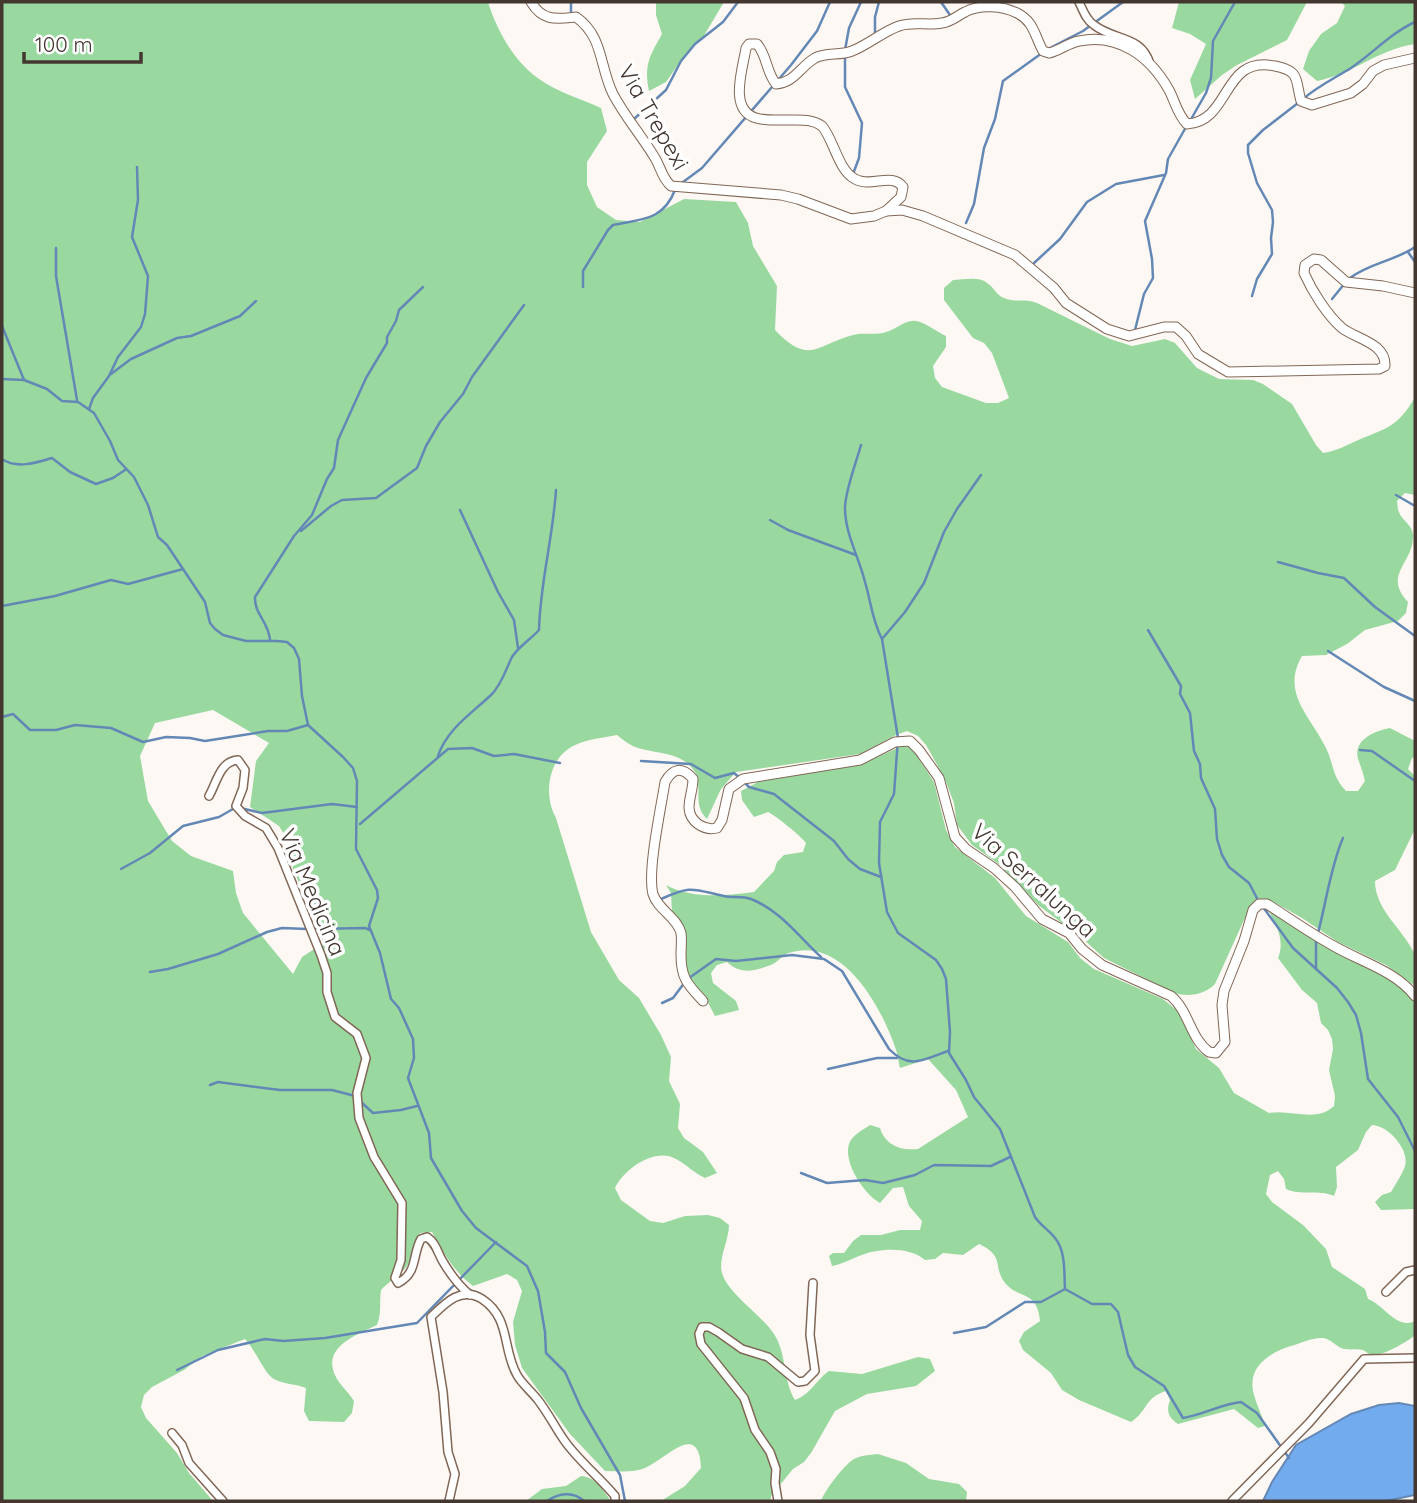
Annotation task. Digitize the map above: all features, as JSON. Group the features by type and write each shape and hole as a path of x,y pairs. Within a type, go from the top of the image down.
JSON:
{"street":[{"name":"Via Trepexi","path":"531,2 539,13 547,18 563,20 576,17 591,30 597,38 605,74 613,93 671,186 781,195 851,219 902,210 923,216 1015,255 1054,288 1066,303 1107,329 1129,336 1164,327 1176,327 1183,331 1198,354 1228,372 1379,369 1385,366 1385,358 1380,351 1343,328 1324,305 1304,274 1305,265 1311,261 1321,260 1351,284 1383,286 1415,293"},
{"path":"1079,2 1092,24 1139,45 1146,52 1150,65"},
{"path":"886,211 901,197 903,187 900,183 892,180 871,183 856,180 844,167 822,126 807,120 757,119 743,110 739,90 749,44 757,44 763,51 773,80 776,84 782,84 791,80 813,59 827,53 852,51 898,26 946,23 975,7 993,7 1024,16 1037,33 1044,51 1056,51 1077,41 1106,40 1137,51 1168,88 1187,124 1202,120 1218,104 1240,72 1257,64 1286,69 1297,79 1301,101 1312,105 1351,93 1363,84 1373,71 1384,65 1415,58"},
{"name":"Via Serralunga","path":"703,1001 687,985 681,971 681,934 678,926 658,904 653,894 655,850 664,782 669,773 676,769 682,770 693,779 689,807 691,816 703,828 710,830 717,828 722,820 729,789 743,779 860,760 895,742 905,740 919,750 939,778 956,837 966,849 1004,877 1042,919 1069,933 1082,949 1102,965 1171,996 1180,1004 1197,1038 1209,1052 1216,1053 1225,1042 1222,1005 1224,991 1244,942 1253,910 1259,904 1267,904 1332,946 1395,977 1415,996"},
{"name":"Via Medicina","path":"209,796 223,766 229,761 238,760 245,770 243,789 236,806 245,816 266,828 278,848 321,955 327,973 327,992 335,1017 357,1034 366,1058 357,1093 359,1118 368,1146 394,1189 403,1211 400,1224 401,1260 395,1278 398,1283 407,1278 414,1266 417,1246 421,1239 427,1237 433,1241 459,1286 470,1294"},
{"path":"1387,1292 1406,1272 1415,1270"},
{"path":"778,1501 776,1469 770,1452 755,1430 744,1398 701,1343 699,1334 702,1326 709,1327 742,1349 768,1357 798,1382 805,1381 815,1371 810,1335 813,1283"},
{"path":"449,1501 454,1474 448,1452 443,1392 431,1317 458,1295 470,1294 482,1299 504,1325 518,1378 538,1400 565,1442 615,1496 615,1501"},
{"path":"1232,1501 1309,1423 1364,1359 1415,1358"},
{"path":"172,1433 182,1445 189,1463 223,1501"}],"green space":[{"path":"2,2 488,2 508,46 523,66 556,89 601,108 607,131 587,162 587,185 597,207 616,220 640,222 684,199 736,202 748,223 753,246 777,286 775,330 798,348 815,349 858,334 883,333 908,322 920,322 946,336 946,347 933,366 935,378 942,387 986,403 998,403 1009,398 992,353 984,343 973,338 944,300 944,288 953,280 975,279 984,281 1004,298 1037,303 1110,339 1132,346 1165,339 1175,343 1197,368 1219,379 1253,380 1263,384 1292,404 1323,453 1339,449 1396,422 1415,397 1415,495 1405,493 1397,501 1398,511 1413,535 1409,554 1398,576 1401,592 1408,602 1406,613 1398,621 1365,630 1326,655 1302,656 1294,681 1300,703 1325,746 1335,774 1346,791 1358,791 1365,781 1357,752 1366,738 1390,728 1415,741 1415,757 1408,769 1415,776 1415,829 1395,870 1375,881 1384,910 1414,953 1415,986 1386,965 1338,942 1268,899 1258,900 1249,909 1215,984 1201,993 1174,993 1104,958 1038,905 1000,865 972,845 957,825 954,803 944,777 926,745 918,736 907,731 860,754 736,772 721,789 707,819 699,807 698,780 692,768 680,759 635,747 617,735 573,746 553,768 549,789 552,809 591,932 619,980 639,998 661,1035 671,1057 669,1081 680,1104 678,1128 684,1138 703,1152 717,1173 705,1178 668,1156 650,1158 633,1167 619,1181 615,1188 621,1200 650,1221 663,1223 685,1216 708,1215 720,1218 729,1225 721,1262 722,1273 731,1289 774,1334 795,1400 829,1371 862,1374 918,1357 930,1359 935,1371 916,1386 867,1394 835,1411 811,1453 793,1469 771,1496 771,1501 661,1501 685,1486 701,1468 699,1454 694,1446 688,1444 640,1470 605,1471 570,1434 522,1368 515,1345 513,1322 522,1291 517,1280 507,1274 473,1286 455,1268 432,1232 420,1233 407,1266 381,1290 377,1325 350,1338 336,1351 333,1368 337,1379 354,1401 352,1413 344,1422 309,1421 304,1411 306,1388 271,1377 245,1339 202,1356 184,1370 152,1387 144,1395 141,1407 146,1418 177,1453 189,1473 213,1501 2,1501","holes":["213,710 269,743 256,761 250,807 279,826 285,836 291,847 293,870 308,901 310,912 322,933 322,944 302,957 293,974 243,913 236,893 233,871 191,856 172,841 148,801 140,756 155,723"]},
{"path":"656,2 724,2 702,39 687,52 666,82 649,91 649,61 662,34 656,15"},
{"path":"1179,2 1307,2 1287,40 1237,65 1195,99 1190,80 1206,44 1190,34 1172,28"},
{"path":"1341,2 1415,2 1415,44 1390,51 1330,78 1317,81 1303,69 1309,51 1321,34 1337,23 1345,6"},
{"path":"904,745 915,753 934,782 946,830 955,847 995,878 1026,916 1068,942 1080,958 1094,969 1163,999 1179,1012 1196,1049 1219,1068 1234,1093 1269,1113 1319,1114 1334,1106 1335,1096 1329,1070 1332,1039 1321,1023 1317,1003 1302,990 1278,958 1280,940 1269,911 1325,947 1399,984 1415,1003 1415,1209 1381,1210 1375,1202 1382,1195 1391,1192 1404,1169 1406,1159 1401,1146 1390,1133 1372,1125 1358,1150 1336,1167 1337,1187 1334,1196 1286,1189 1284,1179 1278,1171 1270,1175 1266,1194 1272,1202 1303,1225 1326,1249 1332,1267 1365,1289 1368,1299 1396,1320 1408,1323 1415,1321 1415,1335 1395,1348 1376,1355 1360,1349 1344,1349 1323,1338 1315,1338 1267,1357 1256,1369 1252,1385 1265,1426 1258,1428 1234,1409 1178,1424 1169,1414 1170,1400 1166,1391 1154,1397 1131,1422 1062,1390 1051,1373 1023,1350 1019,1341 1024,1332 1040,1321 1038,1311 1031,1299 1005,1283 993,1253 979,1244 963,1255 943,1253 935,1259 925,1260 911,1252 884,1250 867,1253 832,1266 829,1256 833,1253 844,1253 861,1235 920,1230 922,1221 909,1206 903,1187 893,1188 880,1203 868,1193 856,1177 849,1160 849,1144 853,1138 870,1125 880,1128 882,1134 894,1146 918,1149 968,1117 956,1090 928,1059 900,1068 889,1030 869,994 842,964 826,954 808,950 789,953 771,965 753,970 737,969 727,962 717,965 711,973 713,983 736,1001 739,1010 715,1016 706,999 696,990 685,972 685,931 672,913 671,893 666,885 698,894 754,892 774,871 777,862 784,855 803,852 806,843 768,812 754,817 742,800 741,791 758,782 864,763"},
{"path":"878,1454 906,1463 929,1479 959,1484 967,1492 966,1501 821,1501 835,1478 850,1462"},
{"path":"581,1476 595,1481 611,1501 526,1501 542,1489 566,1486"}],"water":[{"path":"1399,1403 1415,1406 1415,1495 1386,1501 1263,1501 1296,1445 1351,1414 1379,1405"}],"waterway":[{"path":"571,2 571,12"},
{"path":"634,119 666,90 681,61 695,44 723,22 738,2"},
{"path":"679,185 702,168 791,65 817,31 830,2"},
{"path":"845,50 849,28 861,2"},
{"path":"875,34 875,17 879,2"},
{"path":"941,2 950,15"},
{"path":"1048,49 1083,31 1123,2"},
{"path":"1190,121 1211,78 1213,41 1235,2"},
{"path":"1303,99 1415,22"},
{"path":"966,223 974,204 984,148 995,119 1003,81 1042,53"},
{"path":"845,56 845,87 862,123 859,158 853,174"},
{"path":"1252,296 1257,279 1272,254 1273,222 1272,210 1257,183 1248,145 1298,103"},
{"path":"1135,330 1144,294 1153,278 1145,221 1166,173 1168,159 1186,127"},
{"path":"89,409 118,357 141,327 145,314 148,276 132,237 138,200 137,167"},
{"path":"1034,263 1060,239 1087,202 1116,184 1164,175"},
{"path":"583,287 583,271 608,230 613,225 657,213 664,208 675,190"},
{"path":"1350,278 1415,247"},
{"path":"56,248 56,276 77,400"},
{"path":"1408,252 1415,262"},
{"path":"1332,299 1345,283"},
{"path":"270,640 255,597 294,536 312,515 334,468 338,440 366,378 387,343 399,310 423,287"},
{"path":"111,374 131,359 177,338 191,336 240,316 256,301"},
{"path":"301,531 342,500 376,498 417,468 440,422 463,394 472,377 524,305"},
{"path":"2,326 24,380"},
{"path":"2,379 24,380 47,389 62,401 78,402 94,413 118,460 134,477 148,505 158,537 167,545 205,602 210,623 215,629 223,635 246,641 287,642 294,648 299,659 308,725 353,768 357,781 356,849 377,890 378,898 369,926 380,953 391,999 399,1008 413,1039 414,1058 408,1078 429,1133 431,1158 462,1211 476,1228 527,1266 538,1291 546,1353 565,1372 581,1408 620,1475 625,1501"},
{"path":"861,445 847,494 846,518 882,639 898,738 894,794 880,822 879,863 887,912 898,933 936,960 942,969 946,979 949,1053 974,1097 1000,1129 1035,1217 1059,1243 1064,1262 1065,1289 1092,1304 1111,1304 1118,1312 1128,1355 1135,1367 1164,1386 1183,1418 1241,1402 1257,1413 1289,1458"},
{"path":"2,459 20,464 52,458 70,472 96,484 125,470"},
{"path":"882,639 905,612 924,583 944,532 981,475"},
{"path":"438,756 453,730 495,691 512,657 539,630 556,490"},
{"path":"1396,495 1415,506"},
{"path":"460,510 514,620 518,648"},
{"path":"770,520 788,530 856,555"},
{"path":"1278,562 1344,578 1375,607 1415,636"},
{"path":"2,606 55,596 111,580 128,584 183,569"},
{"path":"1148,630 1181,686 1180,694 1190,713 1194,751 1200,764 1201,778 1215,809 1217,839 1222,855 1229,867 1249,883 1259,902"},
{"path":"1328,651 1384,687 1415,701"},
{"path":"2,717 13,714 30,730 56,730 75,725 111,728 143,742 166,737 205,741 268,731 287,731 308,725"},
{"path":"360,824 448,749 472,748 494,756 514,754 560,763"},
{"path":"1360,750 1372,751 1415,781"},
{"path":"641,761 691,764 715,778 734,773 740,778"},
{"path":"745,783 749,787 774,794 834,841 860,869 881,877"},
{"path":"121,869 150,853 183,826 219,817 233,809 262,813 332,804 357,807"},
{"path":"1318,933 1343,838"},
{"path":"661,899 692,890 751,899 780,917 821,957"},
{"path":"1263,907 1293,948 1337,988 1348,1002 1356,1015 1361,1033 1368,1079 1398,1117 1415,1151"},
{"path":"150,972 218,954 267,932 282,928 307,929"},
{"path":"314,929 370,930"},
{"path":"1316,939 1316,968"},
{"path":"689,978 716,959 736,961 792,955 824,959 842,971 889,1049 896,1055 917,1061 948,1051"},
{"path":"662,1003 673,998 685,982"},
{"path":"828,1069 877,1058 897,1058"},
{"path":"210,1085 218,1082 280,1090 332,1090 355,1096"},
{"path":"360,1101 373,1113 417,1106"},
{"path":"801,1173 827,1183 865,1180 883,1183 915,1175 934,1165 991,1166 1010,1157"},
{"path":"177,1370 218,1350 265,1339 283,1341 325,1338 417,1323 496,1242"},
{"path":"954,1333 986,1327 1025,1302 1041,1302 1065,1289"},
{"path":"547,1501 566,1494 584,1501"}]}
